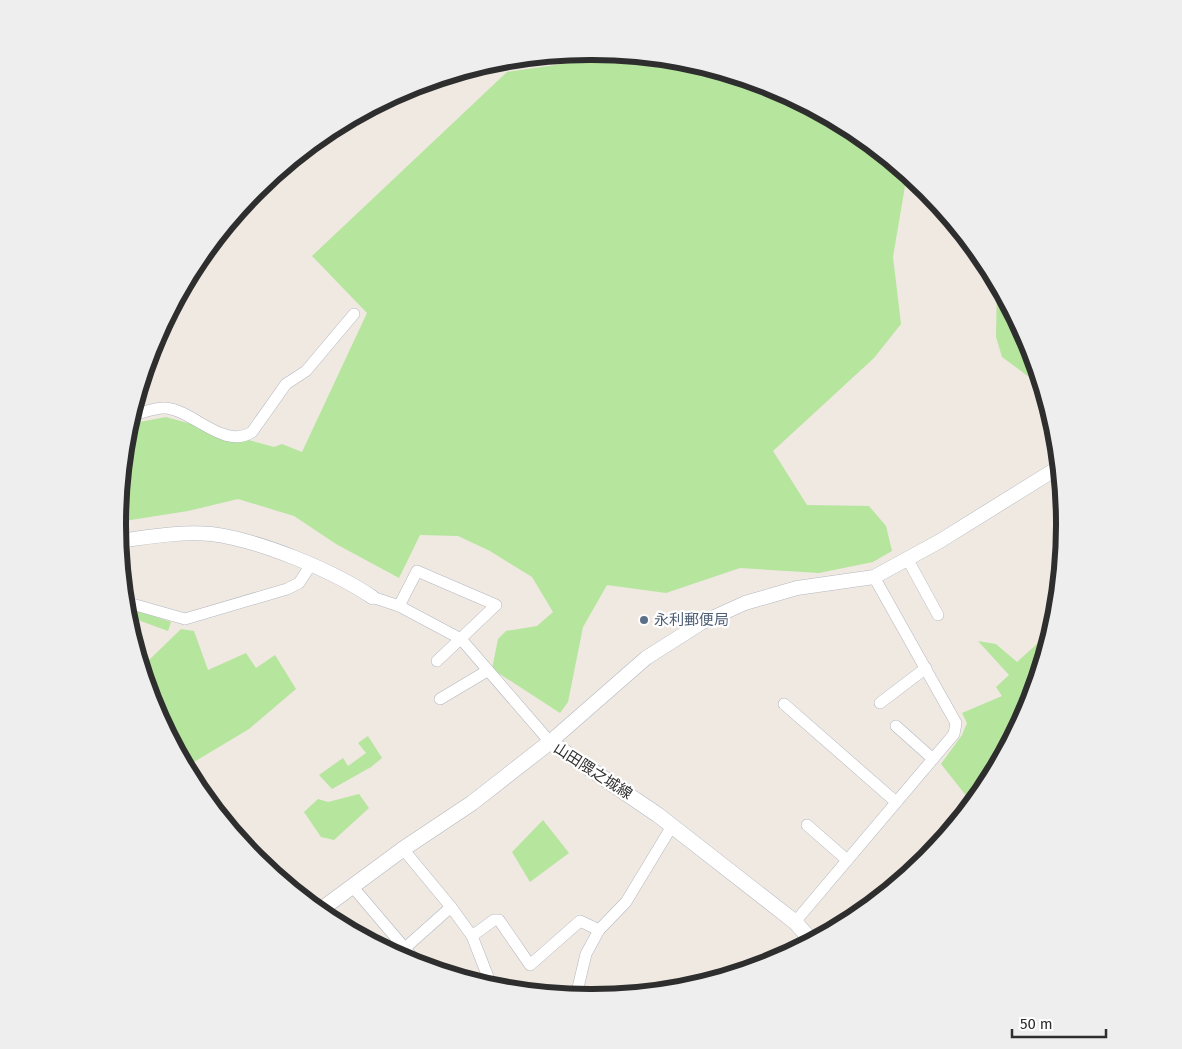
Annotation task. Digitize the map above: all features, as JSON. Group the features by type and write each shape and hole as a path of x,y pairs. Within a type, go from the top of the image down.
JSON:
{"main road":[{"name":"山田隈之城線","path":"326,906 403,849 472,803 550,742 672,826 795,922 807,935"}],"street":[{"path":"140,413 165,408 208,428 234,437 244,437 252,432 286,384 306,371 354,314"},
{"path":"127,540 172,534 210,534 245,541 310,566 354,585 372,597 399,606 461,639 550,742 646,658 701,623 745,603 798,588 874,577 908,560 1053,475"},
{"path":"908,560 938,615"},
{"path":"133,604 185,619 299,584 310,566"},
{"path":"399,606 417,570 496,605 437,661"},
{"path":"795,922 954,734 956,722 874,577"},
{"path":"880,702 926,668"},
{"path":"440,699 488,671"},
{"path":"784,704 896,802"},
{"path":"896,726 933,759"},
{"path":"807,825 847,860"},
{"path":"578,989 586,954 599,930 626,902 672,826"},
{"path":"403,849 451,907 472,936 488,977"},
{"path":"352,886 408,952"},
{"path":"405,948 451,907"},
{"path":"472,936 494,920 500,920 530,965 580,921 599,930"}],"green space":[{"path":"591,60 652,64 711,76 769,95 823,122 874,156 908,186 905,186 893,257 901,324 874,358 773,451 807,505 869,506 886,526 892,551 873,562 819,573 740,568 666,593 607,585 583,627 568,702 560,713 492,669 498,639 506,631 537,626 553,612 532,577 490,551 458,536 420,535 399,578 336,544 294,516 238,499 188,511 126,521 130,464 138,422 166,417 274,447 282,444 302,452 367,313 312,256 507,72"},
{"path":"997,299 1008,319 1031,376 1029,377 1002,357 996,337"},
{"path":"134,610 171,622 168,631 136,619"},
{"path":"181,629 194,631 208,670 246,653 256,668 275,655 296,689 249,729 193,763 174,730 147,662"},
{"path":"1041,640 1031,674 1008,730 967,797 941,764 962,735 967,723 962,713 1002,696 996,687 1009,675 978,641 996,644 1017,662"},
{"path":"368,736 382,758 371,767 332,789 319,775 343,758 348,766 366,753 358,743"},
{"path":"359,794 369,808 334,840 321,837 304,812 318,799 328,802"},
{"path":"543,820 569,853 530,882 512,852"}],"place":[{"name":"永利郵便局","path":"644,620"}]}
